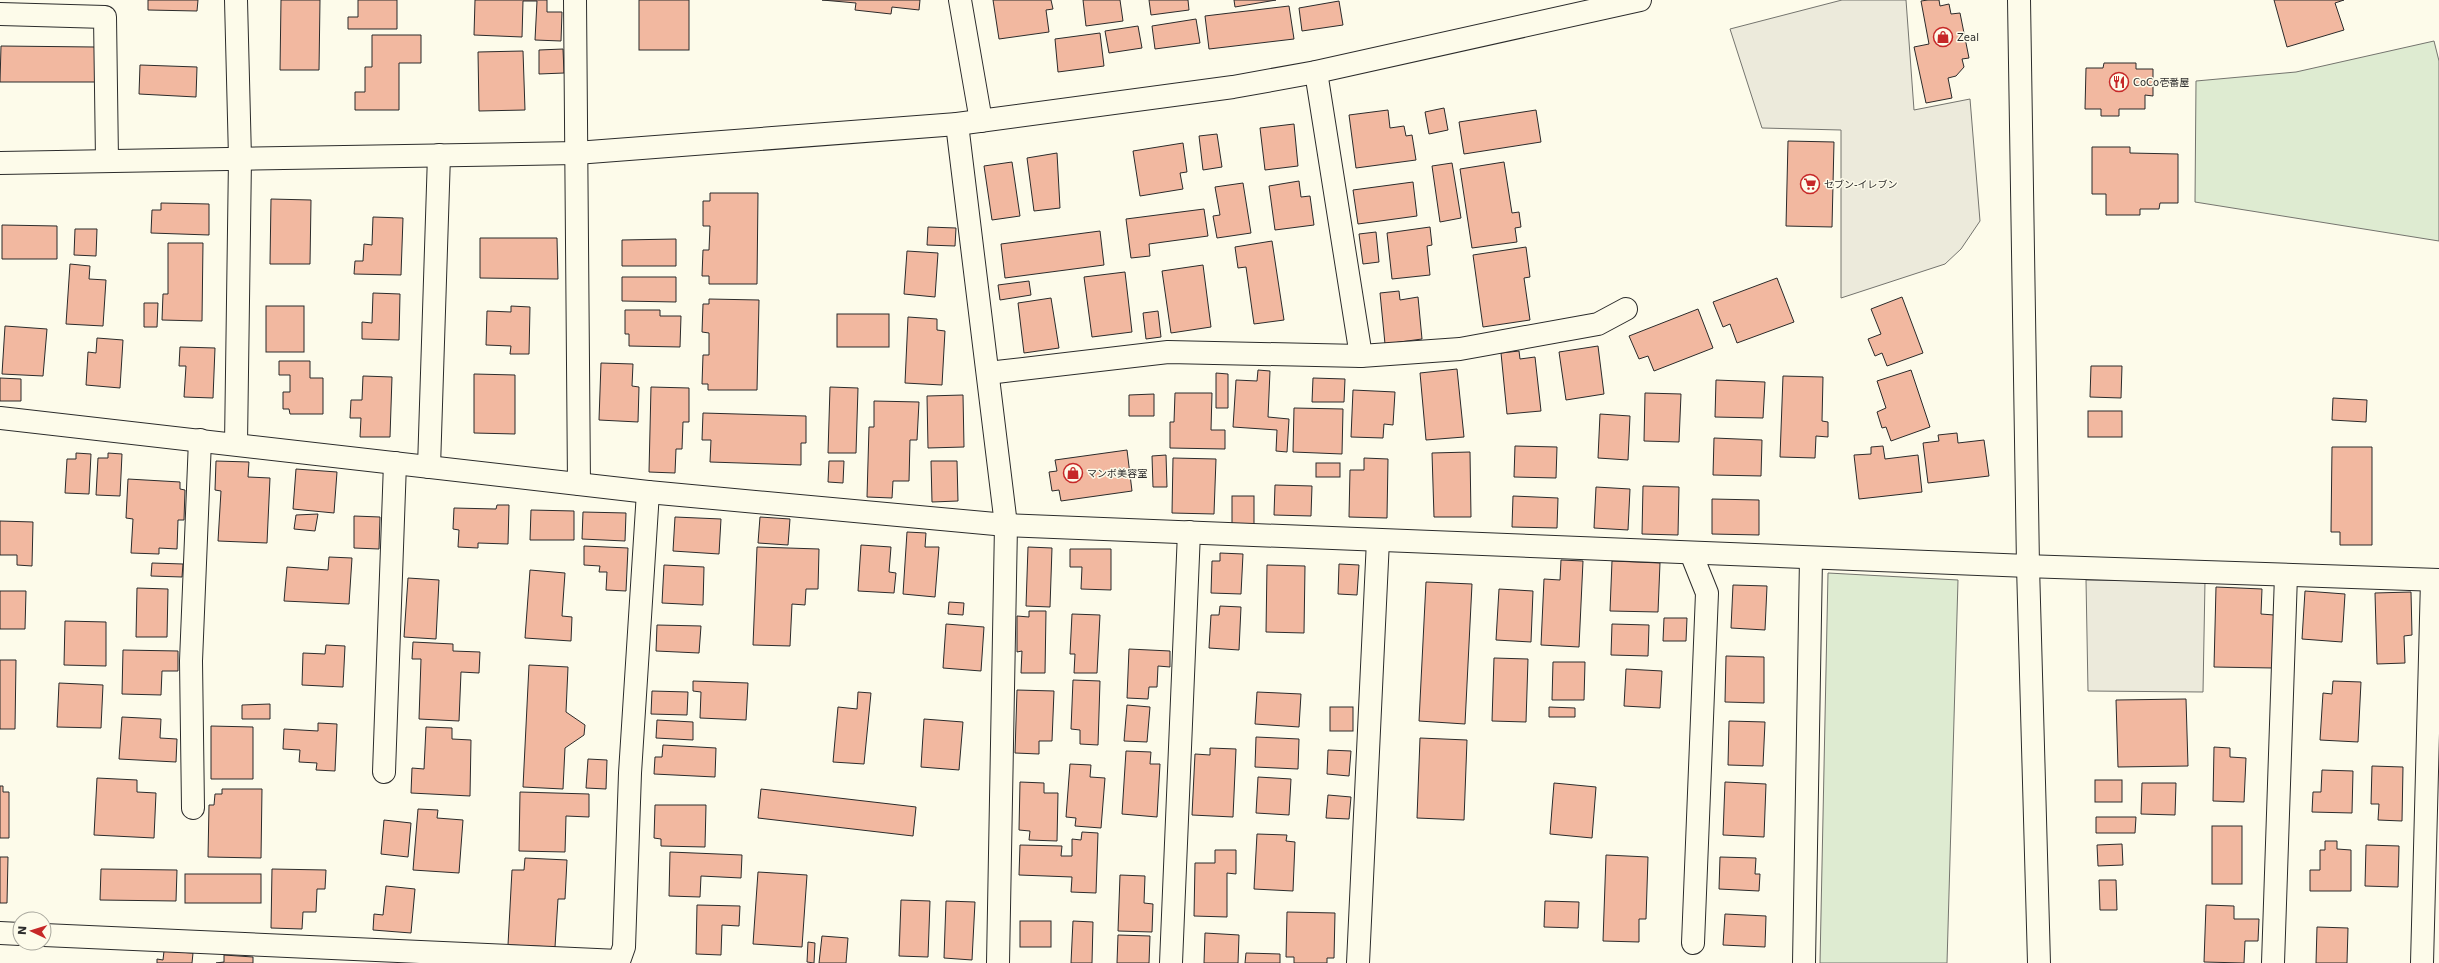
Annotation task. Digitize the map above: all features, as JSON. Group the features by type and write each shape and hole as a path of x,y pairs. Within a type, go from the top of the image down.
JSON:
{"street":[{"path":"236,0 240,158 236,444"},
{"path":"575,0 579,484"},
{"path":"960,0 981,121"},
{"path":"0,163 576,152 957,124 1233,87 1316,72 1640,0"},
{"path":"2019,0 2028,566 2039,963"},
{"path":"0,14 105,17 106,160"},
{"path":"1316,72 1361,356"},
{"path":"957,124 1006,525 998,963"},
{"path":"429,467 439,155"},
{"path":"988,373 1168,352 1361,356 1468,348 1598,324 1626,309"},
{"path":"0,418 648,492 1006,525 1811,558 2435,580 2422,963"},
{"path":"193,808 191,661 200,440"},
{"path":"384,772 395,463"},
{"path":"52,935 619,961 624,947 630,772 648,492"},
{"path":"1171,963 1189,532"},
{"path":"1358,963 1378,540"},
{"path":"1691,553 1707,593 1693,943"},
{"path":"1804,963 1811,558"},
{"path":"2273,963 2286,575"},
{"path":"0,933 12,934"}],"green space":[{"path":"2434,41 2439,61 2439,241 2195,202 2196,81 2296,72"},
{"path":"1828,573 1958,580 1947,963 1820,963"}],"shaded area":[{"path":"1842,0 1906,0 1914,110 1970,99 1980,221 1961,249 1945,264 1841,298 1841,130 1762,128 1730,29"},
{"path":"2086,580 2205,581 2203,692 2088,691"}],"building":[{"path":"148,0 198,0 197,11 148,10"},
{"path":"281,0 320,0 319,70 280,70"},
{"path":"358,0 397,0 397,29 348,29 348,17 358,17"},
{"path":"475,0 547,0 547,12 562,12 561,41 535,40 537,1 523,1 522,37 474,35"},
{"path":"639,0 689,0 689,50 639,50"},
{"path":"822,0 920,0 919,10 892,7 891,14 855,10 856,3"},
{"path":"993,0 1051,0 1053,9 1046,10 1049,32 999,39"},
{"path":"1083,0 1120,0 1123,21 1086,26"},
{"path":"1149,0 1188,0 1189,10 1151,15"},
{"path":"1234,0 1276,0 1235,7"},
{"path":"1939,0 1940,6 1949,4 1951,14 1960,13 1969,58 1962,59 1964,67 1956,76 1948,78 1952,98 1926,103 1914,47 1929,44 1921,1"},
{"path":"2274,0 2344,0 2335,3 2344,30 2287,47"},
{"path":"1339,1 1343,25 1302,31 1299,8"},
{"path":"1289,6 1294,39 1209,49 1205,16"},
{"path":"1196,19 1200,43 1155,49 1152,26"},
{"path":"1138,26 1142,48 1109,53 1105,31"},
{"path":"1100,33 1104,66 1058,72 1055,39"},
{"path":"372,35 421,35 421,63 399,63 399,110 355,110 355,92 365,92 365,67 372,67"},
{"path":"1,46 95,47 95,82 0,82"},
{"path":"563,49 564,73 539,74 539,50"},
{"path":"523,51 525,110 479,111 478,52"},
{"name":"CoCo壱番屋","path":"2104,63 2136,63 2136,69 2153,69 2153,96 2145,95 2145,109 2119,109 2119,116 2101,116 2101,109 2085,109 2086,68 2103,68"},
{"path":"140,65 197,67 196,97 139,94"},
{"path":"1444,108 1448,130 1429,134 1425,112"},
{"path":"1388,110 1390,128 1404,126 1406,136 1412,135 1416,160 1356,168 1349,115"},
{"path":"1536,110 1541,142 1464,154 1459,122"},
{"path":"1294,124 1298,166 1265,170 1260,128"},
{"path":"1217,134 1222,167 1203,170 1199,136"},
{"name":"セブン-イレブン","path":"1788,141 1834,142 1832,227 1786,226"},
{"path":"1183,143 1187,172 1180,173 1183,189 1140,196 1133,151"},
{"path":"2092,147 2130,147 2130,153 2178,154 2178,203 2160,203 2159,209 2140,209 2140,215 2106,215 2106,194 2092,194"},
{"path":"1057,153 1060,208 1034,211 1027,158"},
{"path":"1012,162 1020,216 992,220 984,166"},
{"path":"1504,162 1512,213 1519,212 1521,227 1515,228 1517,242 1472,248 1460,169"},
{"path":"1452,163 1461,218 1440,222 1432,166"},
{"path":"1299,181 1301,197 1310,196 1314,225 1275,230 1269,186"},
{"path":"1413,182 1417,216 1358,224 1353,190"},
{"path":"1243,183 1251,233 1217,238 1213,216 1220,215 1215,187"},
{"path":"710,193 758,193 757,284 709,284 709,276 702,276 703,250 709,250 710,226 703,226 703,201 710,201"},
{"path":"271,199 311,200 310,264 270,264"},
{"path":"161,203 209,204 209,235 151,233 152,210 161,210"},
{"path":"1204,209 1208,236 1149,244 1150,256 1131,258 1126,219"},
{"path":"373,217 403,218 401,275 354,274 355,261 363,261 364,244 372,245"},
{"path":"2,225 57,226 57,259 2,259"},
{"path":"928,227 956,228 955,246 927,245"},
{"path":"1430,227 1432,245 1427,246 1430,275 1392,279 1387,233"},
{"path":"75,229 97,229 96,256 74,255"},
{"path":"1100,231 1104,265 1005,278 1001,244"},
{"path":"1376,232 1379,262 1363,264 1359,234"},
{"path":"480,238 557,238 558,279 480,278"},
{"path":"676,239 676,266 622,266 622,240"},
{"path":"1272,241 1284,320 1254,324 1246,267 1238,268 1235,247"},
{"path":"168,243 203,243 202,321 162,320 163,294 168,294"},
{"path":"1526,247 1530,277 1524,278 1530,320 1483,327 1473,255"},
{"path":"907,251 938,253 935,297 904,294"},
{"path":"70,264 90,266 89,279 106,280 103,326 66,324"},
{"path":"1203,265 1211,327 1171,333 1162,271"},
{"path":"1125,272 1132,332 1092,337 1084,277"},
{"path":"622,277 676,277 676,302 622,301"},
{"path":"1777,278 1794,322 1737,343 1730,324 1723,327 1713,302"},
{"path":"1029,281 1031,295 1000,300 998,285"},
{"path":"1399,291 1400,300 1418,297 1422,339 1385,344 1380,293"},
{"path":"373,293 400,294 399,340 362,339 362,322 372,323"},
{"path":"1902,297 1923,353 1887,366 1882,353 1875,356 1868,339 1881,334 1871,309"},
{"path":"1051,298 1059,348 1024,353 1018,303"},
{"path":"709,299 759,300 757,390 708,390 708,384 702,384 703,355 709,355 709,333 702,332 703,304 709,304"},
{"path":"144,303 158,303 157,327 144,327"},
{"path":"266,306 304,306 304,352 266,352"},
{"path":"511,306 530,307 529,354 510,354 511,346 486,345 487,311 511,312"},
{"path":"1698,309 1713,348 1654,371 1648,356 1639,359 1629,336"},
{"path":"625,310 660,310 660,316 681,316 680,347 629,346 629,334 625,334"},
{"path":"1158,311 1161,337 1146,339 1143,313"},
{"path":"837,314 889,314 889,347 837,347"},
{"path":"908,317 937,319 937,330 945,331 942,385 905,383"},
{"path":"5,326 47,329 43,376 2,374"},
{"path":"97,338 123,340 120,388 86,385 88,352 96,353"},
{"path":"1598,346 1604,394 1566,400 1559,352"},
{"path":"180,347 215,348 213,398 184,397 186,366 179,366"},
{"path":"1519,351 1520,359 1535,357 1541,411 1507,414 1501,353"},
{"path":"279,361 310,361 310,378 323,378 323,414 290,414 289,409 283,409 283,392 290,392 290,375 279,375"},
{"path":"601,363 633,364 632,386 639,387 638,422 599,420"},
{"path":"2091,366 2122,366 2121,398 2090,397"},
{"path":"1457,369 1464,437 1426,440 1420,373"},
{"path":"1258,370 1270,371 1268,417 1289,419 1287,452 1276,451 1277,430 1233,427 1236,380 1257,381"},
{"path":"1911,370 1930,427 1891,441 1886,427 1882,428 1877,412 1886,408 1877,381"},
{"path":"1216,373 1228,374 1228,408 1216,408"},
{"path":"474,374 515,375 515,434 474,433"},
{"path":"363,376 392,377 390,437 360,437 361,418 350,418 351,400 362,400"},
{"path":"1783,376 1823,377 1822,421 1828,422 1828,437 1816,436 1815,458 1780,457"},
{"path":"0,378 21,379 21,401 0,401"},
{"path":"1313,378 1345,379 1344,402 1312,402"},
{"path":"1716,380 1765,382 1763,418 1715,417"},
{"path":"651,387 689,388 689,422 683,422 682,449 676,449 675,473 649,472"},
{"path":"830,387 858,388 856,453 828,453"},
{"path":"1353,390 1395,392 1393,425 1384,424 1383,438 1351,437"},
{"path":"1175,393 1212,393 1211,430 1225,430 1225,449 1170,448 1170,422 1174,422"},
{"path":"1645,393 1681,394 1679,442 1644,441"},
{"path":"1154,394 1154,416 1129,416 1129,395"},
{"path":"963,395 964,447 928,448 927,396"},
{"path":"2333,398 2367,400 2366,422 2332,420"},
{"path":"874,401 919,402 917,440 910,440 909,481 893,481 892,498 867,497 869,427 874,427"},
{"path":"1294,408 1343,409 1342,454 1293,452"},
{"path":"2088,411 2122,411 2122,437 2088,437"},
{"path":"703,413 806,416 806,443 801,443 801,465 710,462 711,440 702,440"},
{"path":"1600,414 1630,416 1628,460 1598,458"},
{"path":"1957,433 1958,443 1984,440 1989,476 1928,483 1923,443 1939,441 1938,435"},
{"path":"1714,438 1762,440 1761,476 1713,475"},
{"path":"1515,446 1557,447 1556,478 1514,477"},
{"path":"1883,446 1885,459 1918,455 1922,492 1859,499 1854,455 1871,454 1871,447"},
{"path":"2332,447 2372,447 2372,545 2340,545 2340,532 2331,532"},
{"path":"1127,450 1132,491 1061,501 1059,490 1052,491 1049,472 1057,471 1055,460"},
{"path":"1470,452 1471,517 1434,517 1432,453"},
{"path":"76,453 91,454 89,494 65,493 67,459 76,459"},
{"path":"108,453 122,454 120,496 96,495 98,458 108,458"},
{"path":"1166,455 1167,487 1153,487 1152,456"},
{"path":"1173,458 1216,459 1214,514 1172,513"},
{"path":"1364,458 1388,459 1387,518 1349,517 1350,470 1364,470"},
{"path":"216,461 249,462 248,477 270,478 267,543 218,541 221,491 215,490"},
{"path":"829,461 844,461 843,483 828,482"},
{"path":"931,461 957,461 958,501 932,502"},
{"path":"1316,463 1340,463 1340,477 1316,477"},
{"path":"296,469 337,472 334,513 293,509"},
{"path":"128,479 180,482 180,489 185,490 184,520 178,520 177,549 159,548 159,554 131,553 133,519 126,518"},
{"path":"1275,485 1312,486 1311,516 1274,515"},
{"path":"1643,486 1679,487 1678,535 1642,534"},
{"path":"1596,487 1630,489 1628,530 1594,528"},
{"path":"1232,496 1254,496 1254,525 1232,525"},
{"path":"1513,496 1558,498 1557,528 1512,527"},
{"path":"1712,499 1759,500 1759,535 1712,534"},
{"path":"497,505 509,505 508,544 478,543 478,548 458,547 459,530 453,529 454,508 496,509"},
{"path":"531,510 574,511 574,540 530,540"},
{"path":"583,512 626,513 625,541 582,539"},
{"path":"318,514 315,531 294,529 296,515"},
{"path":"354,516 380,517 379,549 354,548"},
{"path":"675,517 721,519 719,554 673,551"},
{"path":"760,517 790,519 788,545 758,543"},
{"path":"0,521 33,522 32,566 17,565 17,555 0,555"},
{"path":"907,532 926,533 925,547 939,547 935,597 903,594"},
{"path":"861,545 891,547 889,572 896,573 894,593 858,591"},
{"path":"584,546 628,548 626,591 606,590 607,572 599,572 600,566 584,565"},
{"path":"757,547 819,549 818,589 806,589 805,605 792,604 790,646 753,645"},
{"path":"1028,547 1052,548 1050,607 1026,606"},
{"path":"1070,549 1111,549 1111,590 1081,589 1082,567 1070,567"},
{"path":"1220,553 1243,554 1241,594 1211,593 1212,561 1220,561"},
{"path":"329,557 352,558 349,604 284,601 287,567 328,570"},
{"path":"1561,560 1583,561 1579,647 1541,645 1544,579 1560,580"},
{"path":"1612,561 1660,563 1658,612 1610,611"},
{"path":"152,563 183,564 182,577 151,576"},
{"path":"1339,564 1359,565 1357,595 1338,594"},
{"path":"664,565 704,567 703,605 662,603"},
{"path":"1267,565 1305,566 1304,633 1266,632"},
{"path":"530,570 565,573 562,616 572,617 571,641 525,638"},
{"path":"408,578 439,580 436,639 404,637"},
{"path":"1426,582 1472,584 1465,724 1419,721"},
{"path":"1733,585 1767,586 1765,630 1731,628"},
{"path":"2216,587 2262,589 2261,614 2274,615 2273,668 2214,667"},
{"path":"137,588 168,589 167,637 136,637"},
{"path":"1499,589 1533,591 1531,642 1496,640"},
{"path":"0,591 26,591 25,629 0,629"},
{"path":"2305,591 2345,594 2342,642 2302,639"},
{"path":"2411,592 2412,635 2404,636 2405,663 2377,664 2375,593"},
{"path":"949,602 964,603 963,615 948,614"},
{"path":"1220,606 1241,607 1239,650 1209,648 1211,615 1219,615"},
{"path":"1029,611 1046,611 1045,673 1021,673 1022,651 1017,652 1017,616 1029,617"},
{"path":"1072,614 1100,615 1097,673 1074,673 1075,654 1070,654"},
{"path":"1664,618 1687,618 1686,641 1663,641"},
{"path":"65,621 106,622 106,666 64,665"},
{"path":"946,624 984,627 981,671 943,668"},
{"path":"1612,624 1649,625 1648,656 1611,655"},
{"path":"657,625 701,626 699,653 656,651"},
{"path":"413,642 453,644 453,651 480,652 479,673 461,672 459,721 419,719 421,659 412,659"},
{"path":"326,645 345,646 343,687 302,685 303,653 325,654"},
{"path":"1129,649 1170,651 1170,667 1158,666 1157,687 1149,687 1148,699 1127,698"},
{"path":"123,650 178,651 178,671 162,671 161,695 122,694"},
{"path":"1726,656 1764,657 1764,703 1725,702"},
{"path":"1494,658 1528,659 1526,722 1492,721"},
{"path":"0,660 16,660 15,729 0,729"},
{"path":"1553,662 1585,662 1584,700 1552,700"},
{"path":"529,665 568,667 566,712 585,725 584,735 565,748 563,789 523,787"},
{"path":"1626,669 1662,671 1660,708 1624,706"},
{"path":"1073,680 1100,681 1098,745 1080,744 1080,730 1071,729"},
{"path":"693,681 748,683 746,720 700,718 701,692 693,691"},
{"path":"2333,681 2361,682 2358,742 2320,740 2323,693 2332,694"},
{"path":"59,683 103,685 101,728 57,727"},
{"path":"1017,690 1054,691 1052,741 1039,741 1039,754 1015,753"},
{"path":"652,691 688,692 687,715 651,714"},
{"path":"858,692 871,693 864,764 833,762 838,707 857,709"},
{"path":"1257,692 1301,694 1299,727 1255,724"},
{"path":"2186,699 2188,766 2118,767 2116,700"},
{"path":"270,704 270,719 242,719 242,705"},
{"path":"1127,705 1150,707 1147,742 1124,741"},
{"path":"1330,707 1353,707 1353,731 1330,731"},
{"path":"1549,707 1575,708 1575,717 1549,717"},
{"path":"122,717 161,719 160,738 177,739 176,762 119,759"},
{"path":"924,719 963,722 959,770 921,767"},
{"path":"657,720 693,722 693,740 656,738"},
{"path":"1729,721 1765,722 1763,766 1728,765"},
{"path":"318,723 337,724 335,771 316,770 317,763 299,762 300,750 283,749 284,729 318,731"},
{"path":"211,726 253,727 253,779 211,779"},
{"path":"426,727 452,728 452,739 471,740 470,796 411,793 412,768 424,769"},
{"path":"1256,737 1299,739 1298,769 1255,767"},
{"path":"1420,738 1467,740 1464,820 1417,818"},
{"path":"663,745 716,748 715,777 654,774 655,757 662,757"},
{"path":"2214,747 2230,748 2230,757 2246,758 2244,802 2213,801"},
{"path":"1210,748 1236,749 1233,817 1192,815 1195,754 1210,755"},
{"path":"1328,750 1351,751 1349,776 1327,774"},
{"path":"1126,751 1151,752 1150,764 1160,764 1157,817 1122,814"},
{"path":"588,759 607,760 606,789 586,788"},
{"path":"1070,764 1091,765 1090,777 1105,778 1101,828 1075,826 1076,818 1066,817"},
{"path":"2372,766 2403,767 2402,821 2378,820 2379,804 2371,804"},
{"path":"2322,770 2353,771 2352,813 2312,812 2313,792 2321,792"},
{"path":"1258,777 1291,779 1289,815 1256,813"},
{"path":"97,778 137,780 137,792 156,793 154,838 94,835"},
{"path":"2095,780 2122,780 2122,802 2095,802"},
{"path":"1020,782 1044,783 1044,793 1058,793 1057,841 1029,840 1030,831 1019,830"},
{"path":"1725,782 1766,784 1764,837 1723,835"},
{"path":"1554,783 1596,787 1592,838 1550,834"},
{"path":"2142,783 2176,783 2175,815 2141,814"},
{"path":"0,786 3,786 3,792 9,792 9,838 0,838"},
{"path":"222,789 262,789 261,858 208,857 209,805 214,805 215,794 222,794"},
{"path":"761,789 916,807 913,836 758,818"},
{"path":"520,792 589,794 589,817 566,816 565,852 519,851"},
{"path":"1328,795 1351,797 1349,819 1326,818"},
{"path":"655,805 706,805 705,847 661,846 661,839 654,838"},
{"path":"418,809 438,810 437,818 463,820 459,873 413,870"},
{"path":"2096,817 2136,817 2135,833 2096,833"},
{"path":"384,820 411,823 408,857 381,854"},
{"path":"2212,826 2242,826 2242,884 2212,884"},
{"path":"1082,832 1098,833 1096,893 1071,892 1072,877 1019,875 1020,845 1062,846 1061,856 1072,856 1072,839 1081,840"},
{"path":"1257,834 1287,835 1286,841 1295,842 1293,891 1254,889"},
{"path":"2325,841 2337,841 2337,849 2351,850 2351,891 2310,891 2310,870 2320,870 2320,850 2325,850"},
{"path":"2122,844 2123,865 2098,866 2097,845"},
{"path":"2366,845 2399,846 2398,887 2365,886"},
{"path":"1215,850 1236,850 1236,874 1227,873 1227,917 1194,916 1195,863 1215,863"},
{"path":"670,852 742,855 741,878 701,876 700,897 669,896"},
{"path":"1606,855 1648,857 1646,919 1639,919 1639,942 1603,941"},
{"path":"0,857 8,857 7,903 0,903"},
{"path":"1720,857 1756,858 1755,874 1760,874 1759,891 1719,889"},
{"path":"525,858 567,860 565,899 558,899 555,947 508,945 512,870 524,870"},
{"path":"101,869 177,870 176,901 100,900"},
{"path":"272,869 326,870 325,889 317,889 316,912 303,912 302,929 271,928"},
{"path":"758,872 807,875 802,947 753,944"},
{"path":"185,874 261,874 261,903 185,903"},
{"path":"1120,875 1145,876 1144,903 1153,904 1152,932 1118,931"},
{"path":"2099,880 2116,880 2117,910 2100,910"},
{"path":"386,886 415,889 411,933 373,930 374,914 383,915"},
{"path":"901,900 930,901 928,957 899,956"},
{"path":"946,901 975,902 972,960 944,958"},
{"path":"1545,901 1579,902 1578,928 1544,927"},
{"path":"697,905 740,906 739,926 722,925 721,955 696,954"},
{"path":"2206,905 2234,906 2234,919 2259,919 2258,941 2245,941 2244,963 2204,962"},
{"path":"1287,912 1335,913 1334,958 1327,958 1327,963 1294,963 1294,957 1286,957"},
{"path":"1725,914 1766,916 1765,947 1723,945"},
{"path":"1020,921 1051,921 1051,947 1020,947"},
{"path":"1073,921 1093,922 1092,963 1071,963"},
{"path":"2317,927 2348,928 2347,963 2316,963"},
{"path":"1205,933 1239,935 1238,963 1204,963"},
{"path":"1118,935 1150,936 1149,963 1117,963"},
{"path":"822,936 848,938 846,963 819,963"},
{"path":"808,942 815,943 814,963 807,962"},
{"path":"164,951 193,953 192,963 157,963 157,959 163,960"},
{"path":"1246,953 1280,954 1280,963 1245,963"},
{"path":"224,955 253,957 253,963 216,963 224,962"}],"place":[{"name":"Zeal","path":"1943,37"},
{"name":"CoCo壱番屋","path":"2119,82"},
{"name":"セブン-イレブン","path":"1810,184"},
{"name":"マンボ美容室","path":"1073,473"}]}
